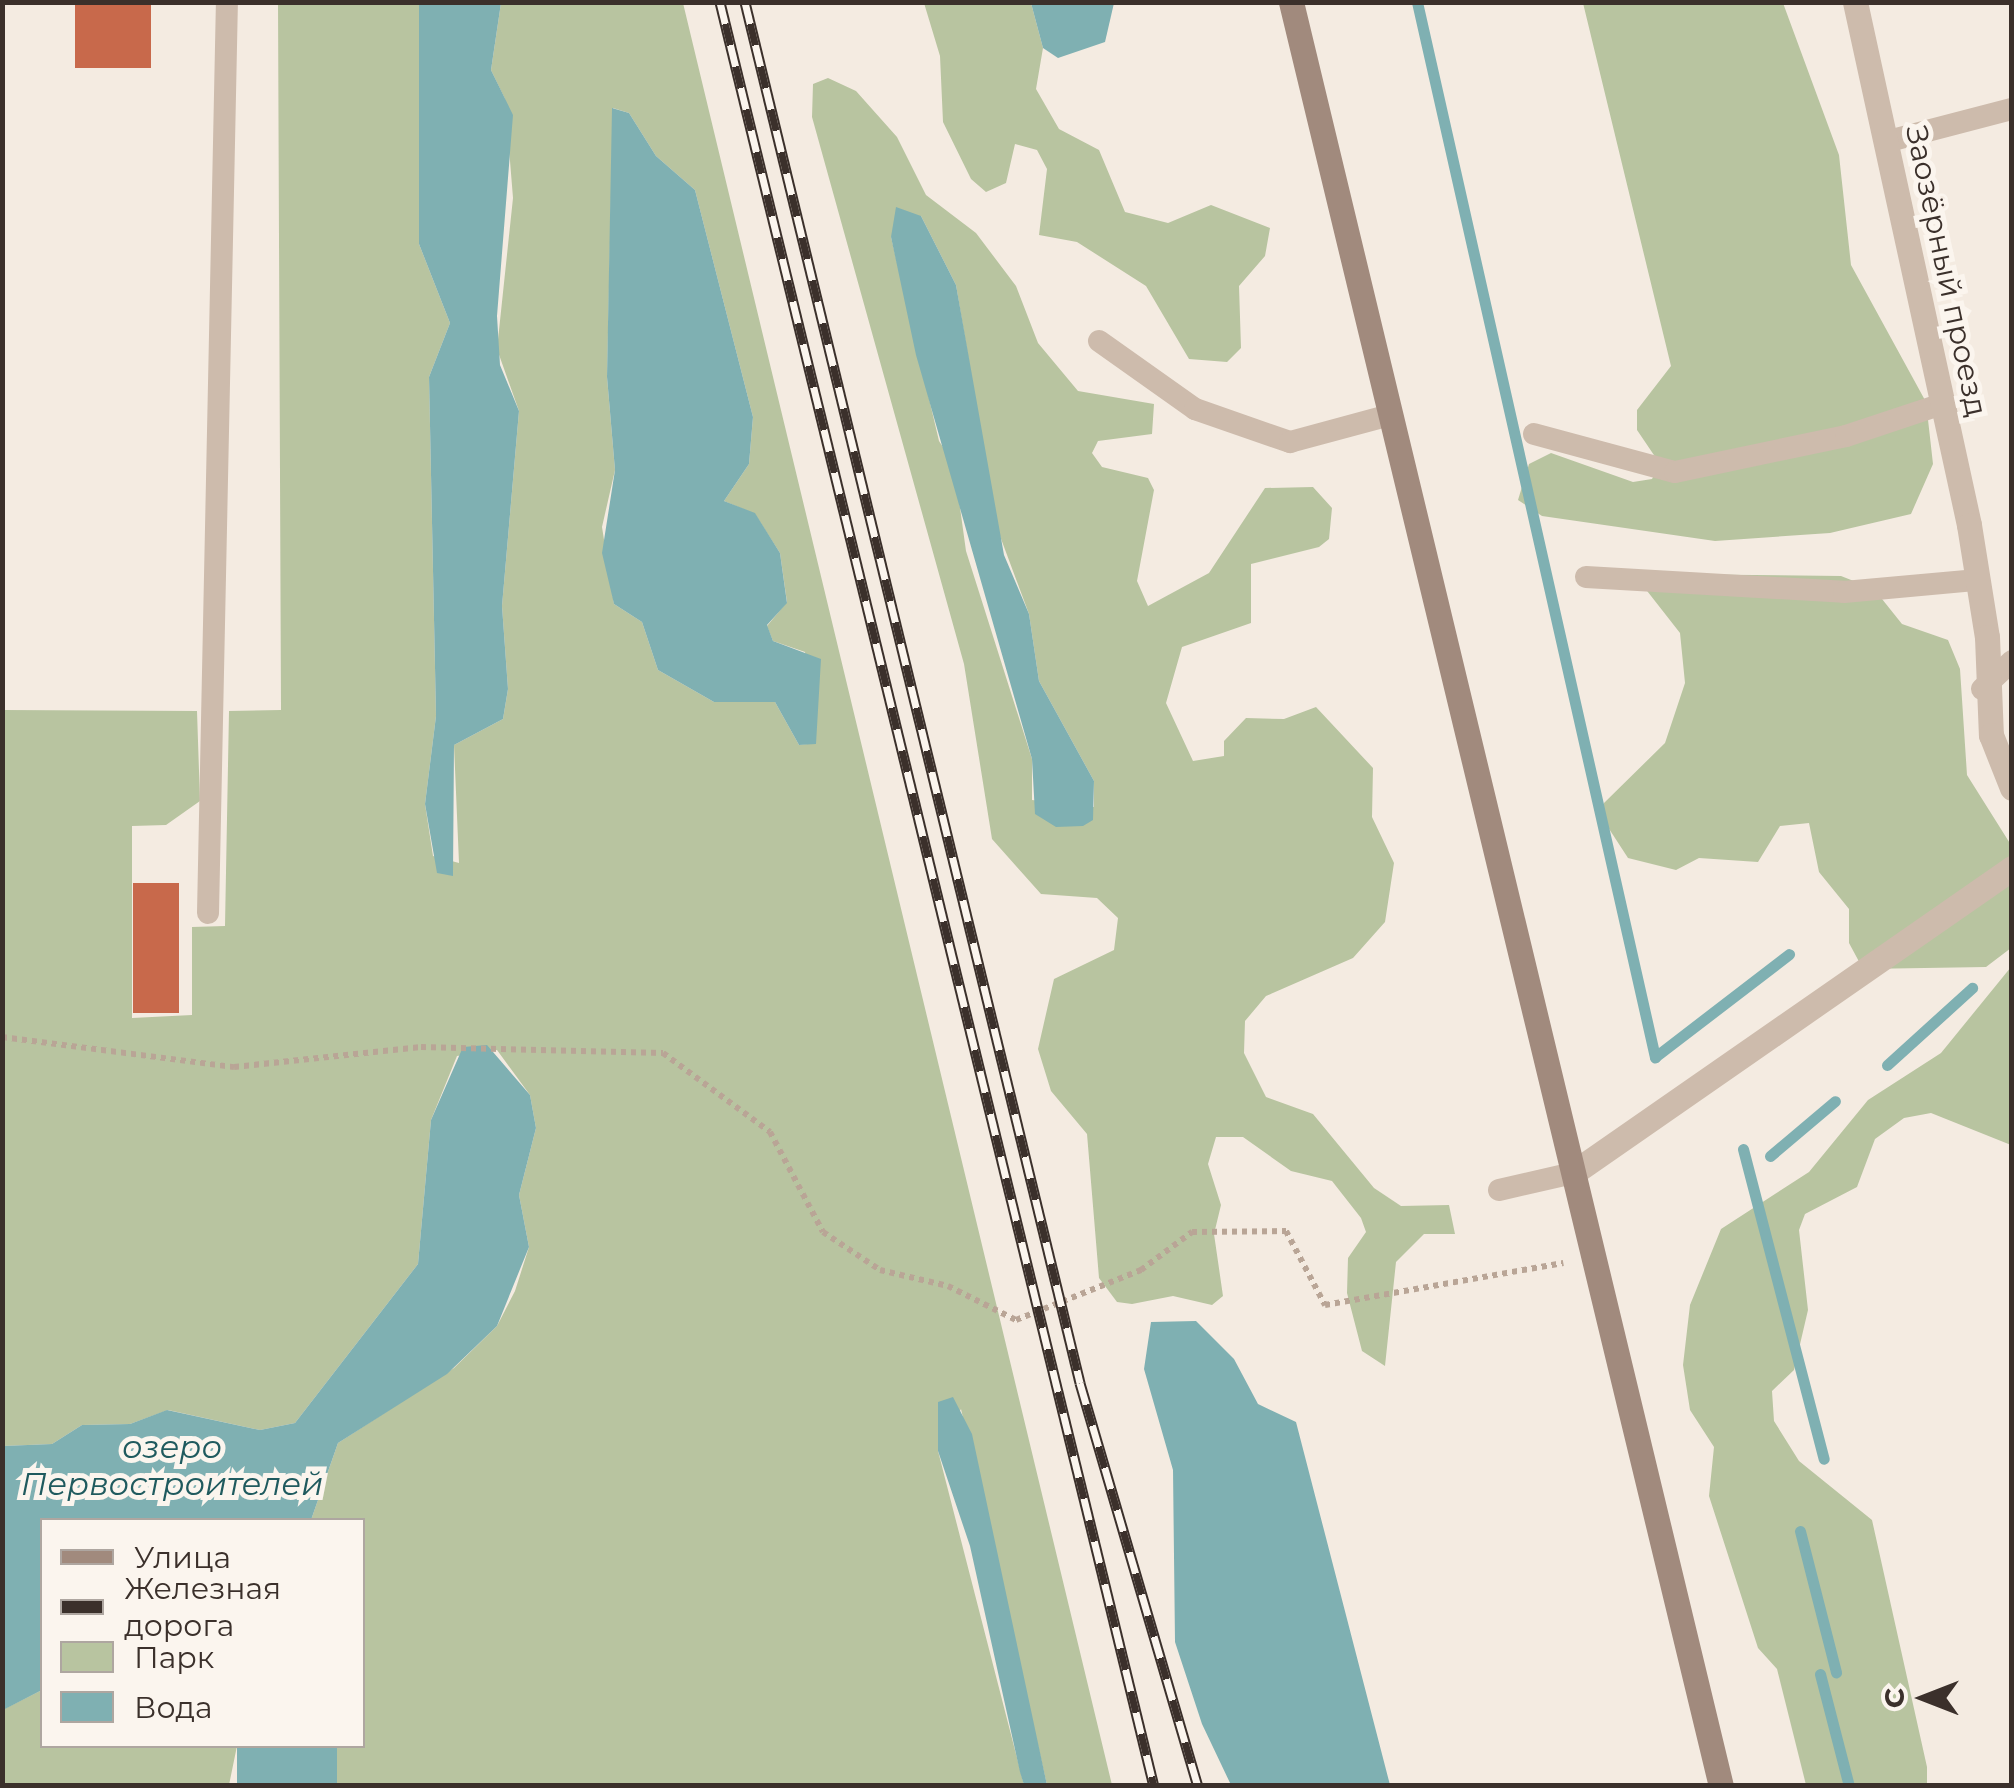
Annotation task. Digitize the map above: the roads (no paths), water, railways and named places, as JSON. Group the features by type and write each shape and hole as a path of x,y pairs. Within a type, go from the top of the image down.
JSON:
{"main road":[{"path":"1291,2 1722,1786"}],"street":[{"name":"Заозёрный проезд","path":"1854,2 1942,404 1988,637 1982,688 2012,788"},
{"path":"1574,1174 2012,868"}],"lane":[{"path":"208,913 227,2"},
{"path":"1885,142 2012,109"},
{"path":"1098,341 1195,409 1290,442 1390,415"},
{"path":"1534,434 1676,472 1846,436 1942,404"},
{"path":"1586,576 1844,592 1977,580"},
{"path":"1982,688 2012,661"},
{"path":"1499,1190 1574,1174"}],"water":[{"path":"419,3 501,3 491,70 513,115 497,316 500,365 519,411 502,606 508,689 503,719 454,745 453,876 437,873 425,804 436,716 429,377 450,323 419,244"},
{"path":"1031,3 1114,3 1105,42 1058,58 1043,48"},
{"path":"612,108 629,113 656,156 695,190 753,417 749,464 724,501 755,513 780,553 787,603 767,625 773,641 821,659 816,744 799,745 775,702 714,702 658,670 642,622 614,604 602,553 615,470 607,377"},
{"path":"896,207 921,216 956,285 1004,555 1029,614 1039,681 1094,781 1093,820 1083,826 1056,827 1035,814 1032,759 916,355 891,237"},
{"name":"озеро Первостроителей","path":"487,1045 530,1095 536,1128 519,1195 529,1247 497,1326 447,1374 338,1443 312,1518 40,1518 40,1691 3,1710 3,1446 52,1444 82,1425 130,1424 167,1410 260,1430 295,1423 418,1264 431,1120 463,1047"},
{"path":"1196,1321 1234,1359 1258,1404 1296,1422 1390,1785 1231,1785 1202,1724 1175,1642 1173,1470 1144,1369 1151,1322"},
{"path":"953,1397 972,1434 1047,1785 1024,1785 970,1546 938,1451 938,1402"},
{"path":"237,1748 337,1748 337,1786 237,1786"}],"waterway":[{"path":"1417,2 1655,1057 1789,954"},
{"path":"1887,1065 1972,988"},
{"path":"1770,1156 1835,1101"},
{"path":"1743,1149 1824,1459"},
{"path":"1800,1531 1836,1672"},
{"path":"1820,1674 1849,1786"}],"railway":[{"path":"720,2 1154,1786"},
{"path":"745,2 1080,1383 1198,1786"}]}
